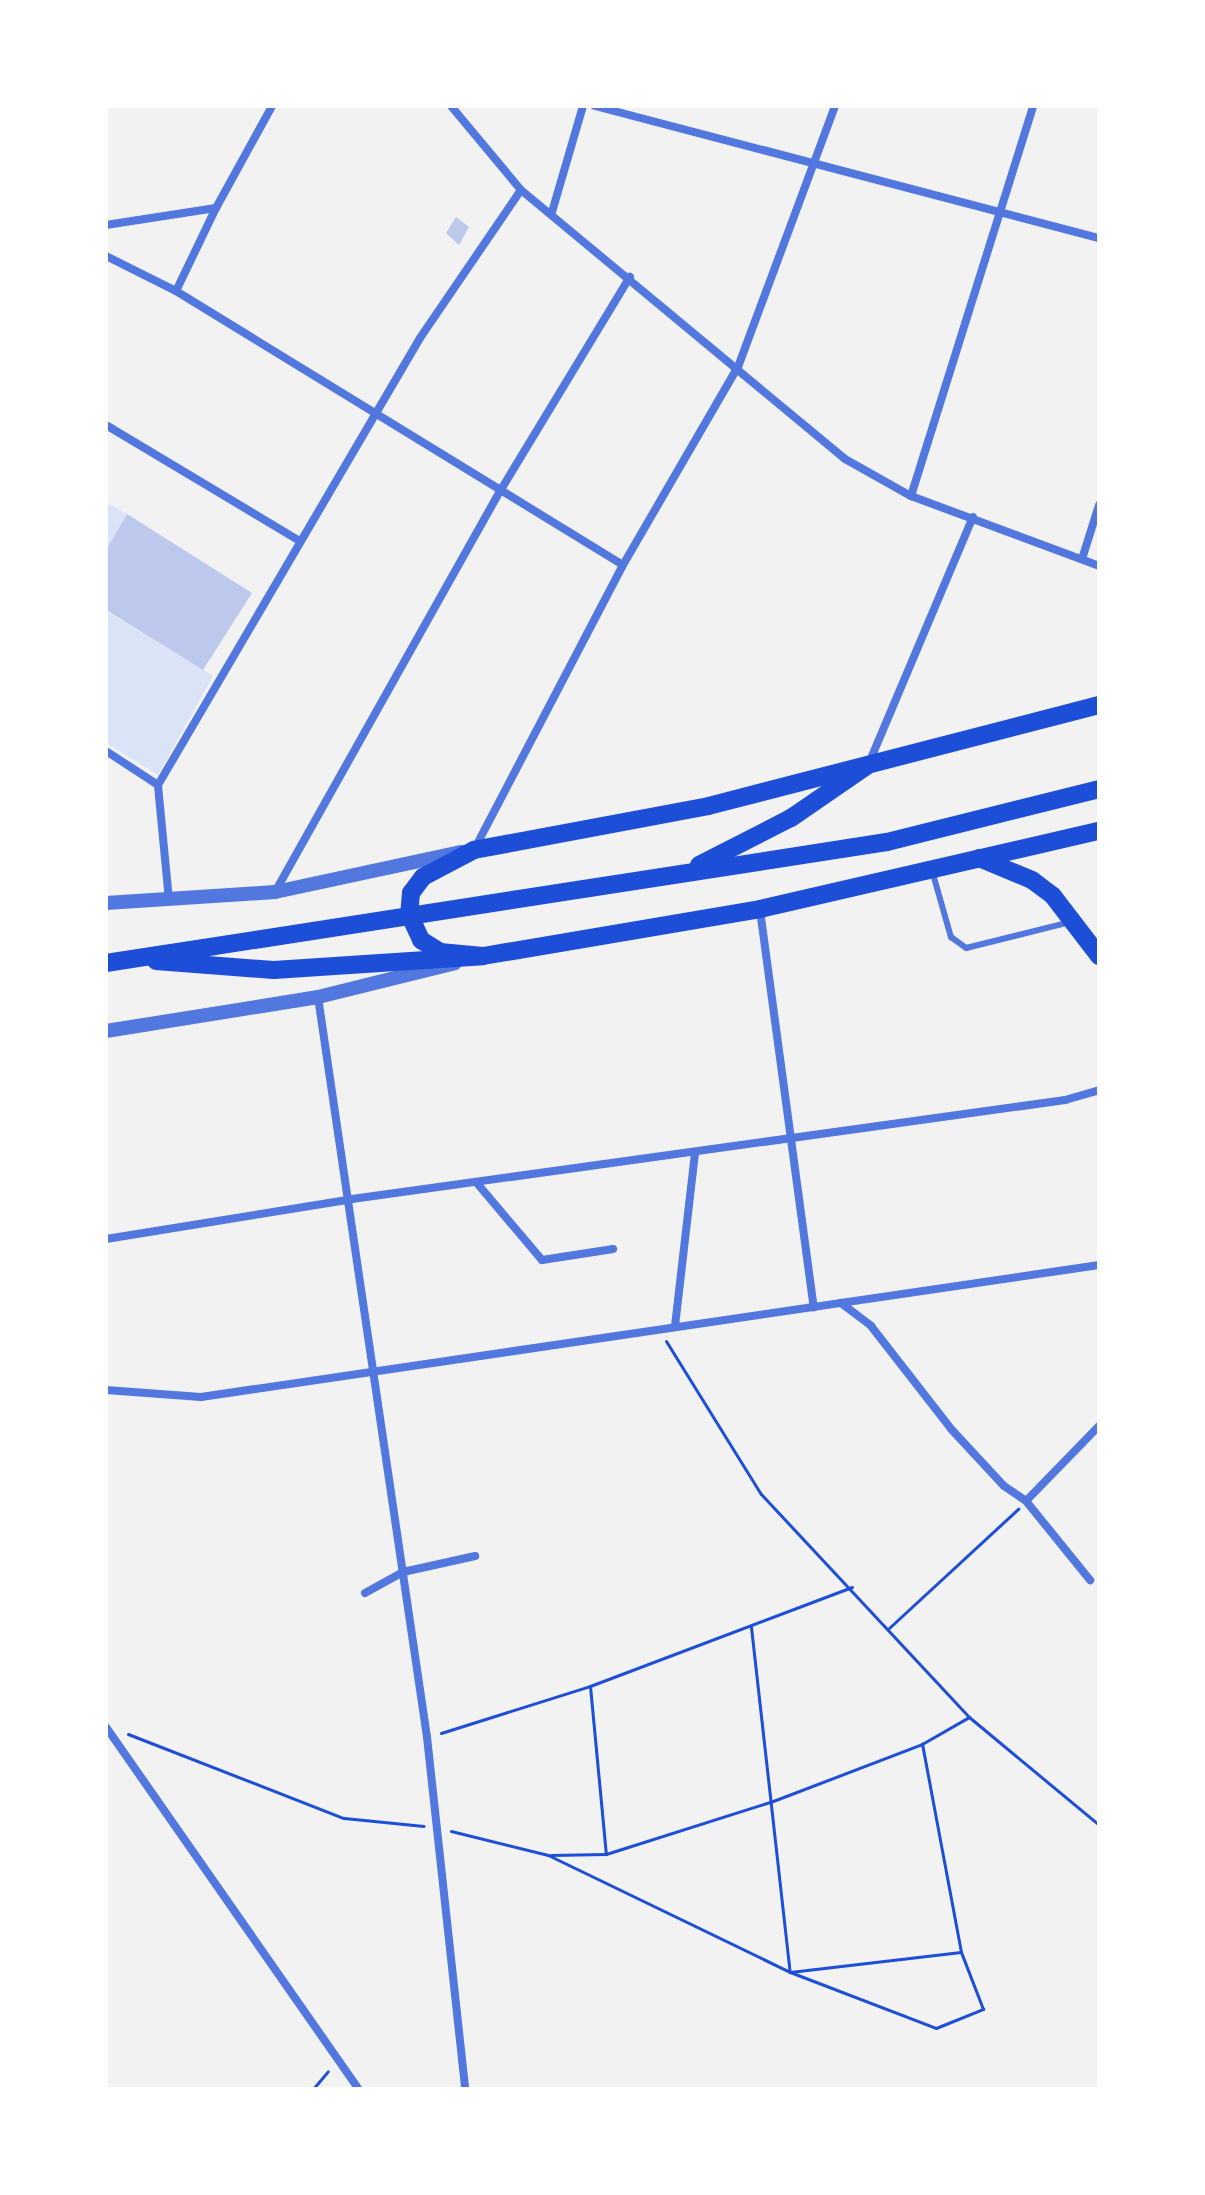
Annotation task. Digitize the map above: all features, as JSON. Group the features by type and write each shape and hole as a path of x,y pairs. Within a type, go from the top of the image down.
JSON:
{"main road":[{"path":"483,956 440,952 421,940 409,914 411,893 423,877 474,850 709,806 1099,705"},
{"path":"684,873 791,818 868,765"},
{"path":"106,963 887,842 1099,789"},
{"path":"126,959 274,970 483,956 760,909 1099,831"},
{"path":"979,858 1032,880 1073,921 1099,956"}],"street":[{"path":"176,291 216,208 272,106"},
{"path":"451,106 521,190 552,212 845,459 911,496 1099,566"},
{"path":"552,212 583,106"},
{"path":"595,106 1099,238"},
{"path":"106,903 275,892 474,850 623,565 738,367 835,106"},
{"path":"911,496 1033,106"},
{"path":"169,900 158,785 375,411 521,190"},
{"path":"106,225 216,208"},
{"path":"106,256 176,291 502,488 623,565"},
{"path":"275,892 502,488 630,277"},
{"path":"106,425 300,541"},
{"path":"1082,559 1099,505"},
{"path":"868,765 973,517"},
{"path":"106,751 158,785"},
{"path":"760,909 788,1138 814,1307"},
{"path":"106,1031 318,997 483,956"},
{"path":"318,997 352,1199 427,1737 465,2089"},
{"path":"106,1239 352,1199 1065,1100 1099,1090"},
{"path":"675,1326 695,1153"},
{"path":"476,1182 542,1260 613,1249"},
{"path":"106,1390 201,1397 1099,1265"},
{"path":"841,1303 871,1326 989,1472 1026,1501 1090,1580"},
{"path":"1026,1501 1099,1426"},
{"path":"365,1593 403,1572 475,1556"},
{"path":"106,1727 359,2089"}],"lane":[{"path":"931,869 951,937 966,948 1073,921"}],"path":[{"path":"660,1331 761,1494 852,1587 969,1717 1099,1825"},
{"path":"889,1628 1026,1501"},
{"path":"427,1737 590,1686 852,1587"},
{"path":"751,1627 790,1972"},
{"path":"590,1686 606,1854"},
{"path":"548,1855 606,1854 773,1801 922,1744 969,1717"},
{"path":"121,1732 344,1818 437,1828 548,1855 790,1972 936,2028 983,2009 961,1952 922,1744"},
{"path":"790,1972 961,1952"},
{"path":"313,2089 340,2061"}],"shaded area":[{"path":"106,502 127,514 106,550"},
{"path":"106,611 213,676 158,775 106,743"}],"building":[{"path":"456,217 469,227 459,245 446,233"},
{"path":"127,514 252,593 203,670 106,610 106,550"}]}
